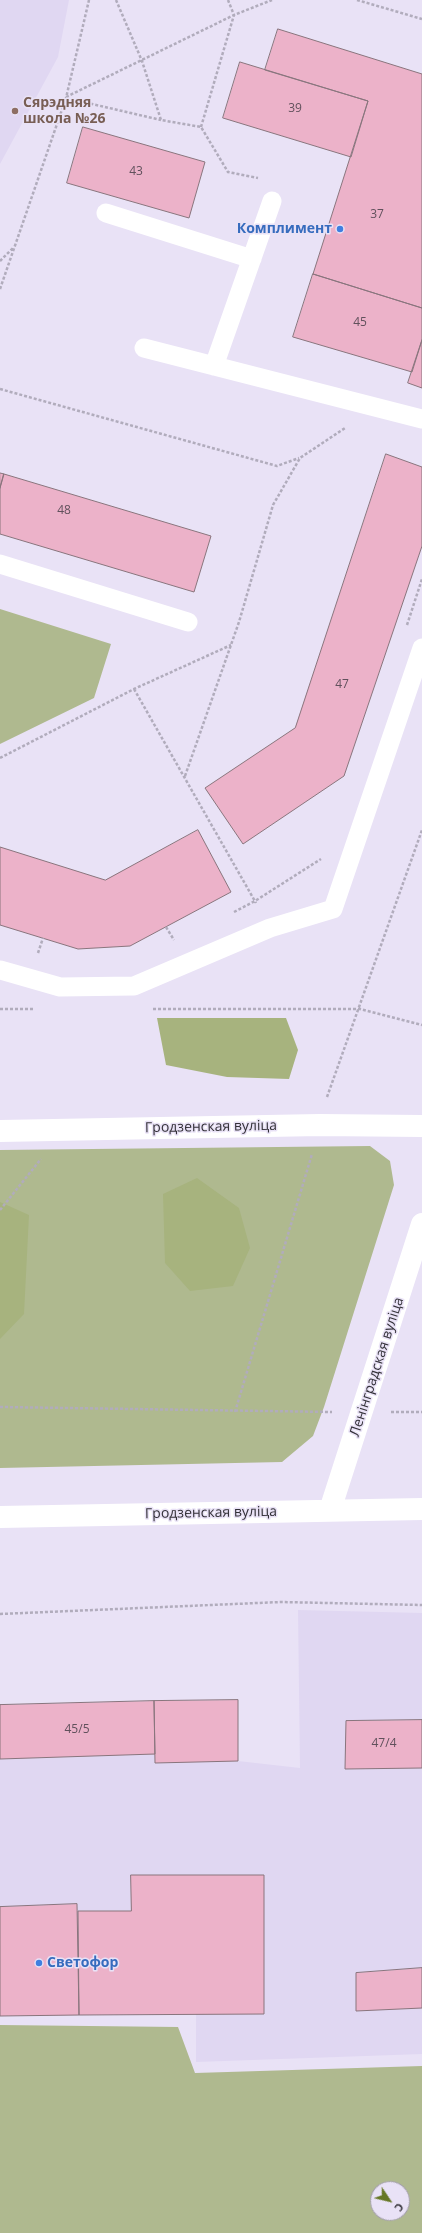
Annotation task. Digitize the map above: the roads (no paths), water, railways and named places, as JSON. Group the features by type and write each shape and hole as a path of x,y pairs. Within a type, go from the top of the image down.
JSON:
{"main road":[{"name":"Гродзенская вуліца","path":"0,1131 320,1125 422,1126"},
{"name":"Ленінградская вуліца","path":"330,1510 422,1224"},
{"name":"Гродзенская вуліца","path":"0,1517 422,1509"}],"lane":[{"path":"214,366 272,201"},
{"path":"106,213 252,259"},
{"path":"144,348 422,419"},
{"path":"0,564 188,622"},
{"path":"0,970 60,987 134,986 270,928 333,909 422,648"}],"place":[{"name":"Сярэдняя школа №26","path":"15,111"},
{"name":"Комплимент","path":"340,229"},
{"name":"Светофор","path":"39,1963"}]}
